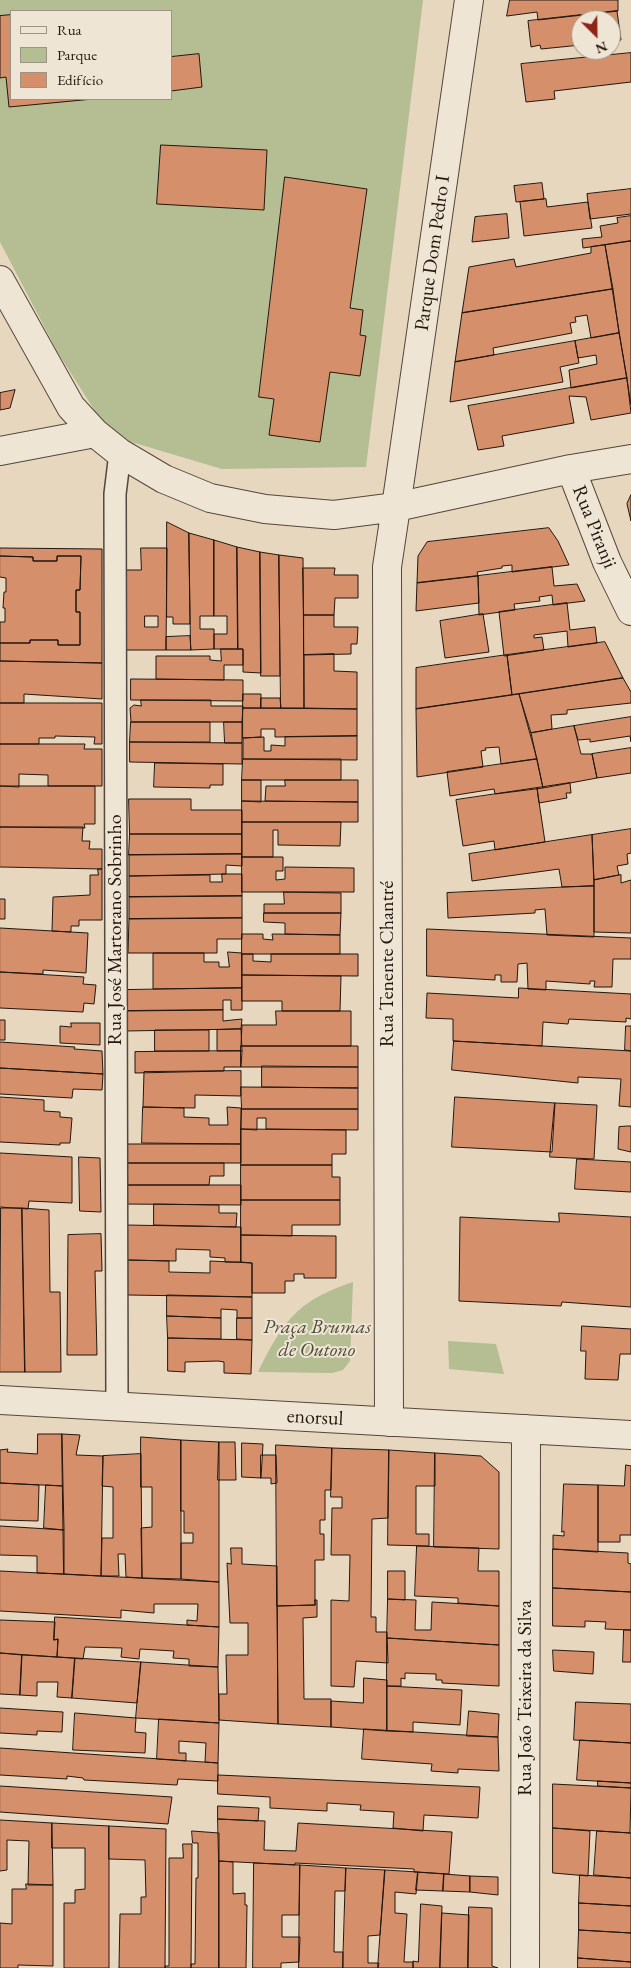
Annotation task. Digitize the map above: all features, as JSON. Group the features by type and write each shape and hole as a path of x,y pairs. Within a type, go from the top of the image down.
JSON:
{"street":[{"name":"Parque Dom Pedro I","path":"396,507 469,0"},
{"path":"0,280 71,407 95,433 120,453 164,479 210,498 265,509 334,515 396,507 571,469 631,459"},
{"path":"0,451 95,433"},
{"name":"Rua Piranji","path":"571,469 607,562 631,611"},
{"name":"Rua Tenente Chantré","path":"389,1422 387,568 396,507"},
{"name":"enorsul","path":"0,1400 631,1434"},
{"name":"Rua João Teixeira da Silva","path":"525,1968 526,1429"}],"lane":[{"name":"Rua José Martorano Sobrinho","path":"117,1407 115,494 120,453"}],"green space":[{"path":"0,0 423,0 366,467 222,469 111,436 58,353 0,242"},
{"name":"Praça Brumas de Outono","path":"353,1282 350,1361 343,1370 332,1373 258,1372 276,1339 294,1315 318,1297"},
{"path":"448,1341 496,1344 504,1374 449,1369"}],"building":[{"path":"510,0 618,0 618,10 571,10 571,16 538,20 537,12 507,16"},
{"path":"10,15 10,100 82,100 9,107 6,77 0,78 0,16"},
{"path":"571,16 571,46 541,49 540,45 531,47 528,21"},
{"path":"631,53 631,82 554,91 555,99 526,102 521,64 571,59 621,60 621,54"},
{"path":"199,54 202,87 172,91 172,57"},
{"path":"161,145 267,150 264,210 157,204"},
{"path":"285,177 367,189 350,308 363,310 360,335 366,336 360,376 330,372 320,442 269,435 274,399 259,397"},
{"path":"542,183 544,199 516,202 514,186"},
{"path":"631,189 631,214 590,219 587,194"},
{"path":"546,199 547,207 588,202 592,228 524,236 520,202"},
{"path":"507,214 509,238 472,242 475,217"},
{"path":"631,216 631,241 583,248 582,239 602,237 600,226 618,223 617,218"},
{"path":"631,241 631,405 605,245"},
{"path":"605,245 613,289 462,313 469,267 514,259 516,267 591,253 591,247"},
{"path":"613,289 619,333 591,338 587,315 575,317 576,322 570,323 572,333 493,348 494,355 455,362 462,313"},
{"path":"619,333 627,378 571,388 569,370 597,364 596,355 578,358 575,341"},
{"path":"575,341 579,363 560,367 563,382 450,402 455,362"},
{"path":"627,378 631,413 591,420 586,397 569,396 574,423 502,436 504,446 478,450 468,406"},
{"path":"15,390 10,408 0,410 0,393"},
{"path":"631,495 631,521 627,504"},
{"path":"167,522 189,533 190,624 173,624 173,617 167,617"},
{"path":"549,528 558,541 569,565 512,572 512,565 502,566 502,568 477,572 478,576 417,583 418,556 427,542"},
{"path":"189,533 214,540 214,616 200,616 200,629 214,629 214,649 191,650"},
{"path":"214,540 237,547 238,649 214,649 214,634 227,634 227,616 214,616"},
{"path":"237,547 260,552 261,673 243,672 243,649 238,649"},
{"path":"0,548 102,549 102,663 0,661 0,643 30,643 30,640 58,640 58,645 80,645 80,612 76,612 76,590 80,590 81,556 57,556 57,561 33,561 33,557 0,556"},
{"path":"141,548 167,548 166,650 125,650 126,570 141,570","holes":["145,616 158,616 158,627 145,627"]},
{"path":"260,552 279,555 280,676 261,676"},
{"path":"279,555 303,558 304,708 281,708"},
{"path":"0,556 33,557 33,561 57,561 57,556 81,556 80,590 76,590 76,612 80,612 80,645 58,645 58,640 30,640 30,643 0,643 0,622 5,622 5,608 3,608 6,578 0,577"},
{"path":"552,567 554,586 577,584 585,601 553,605 552,595 539,597 540,601 514,604 515,610 479,615 478,576"},
{"path":"303,568 335,568 334,575 358,575 358,598 335,598 334,615 304,615"},
{"path":"478,576 479,603 416,611 417,583"},
{"path":"567,603 570,630 595,627 597,643 568,647 567,631 534,635 534,638 542,637 544,650 504,656 499,612"},
{"path":"483,614 489,652 445,658 440,621"},
{"path":"304,615 334,615 334,627 358,627 357,644 351,644 351,654 304,655"},
{"path":"190,636 191,650 166,650 166,637"},
{"path":"605,642 623,678 512,695 507,655"},
{"path":"221,649 243,649 243,665 224,665 224,680 156,679 156,656 210,656 210,660 221,661"},
{"path":"334,654 334,671 357,672 357,709 304,708 304,655"},
{"path":"507,655 512,695 416,709 416,668"},
{"path":"0,661 102,663 102,699 24,694 24,703 0,703"},
{"path":"623,678 631,692 631,703 567,710 567,714 551,715 552,729 531,733 519,694"},
{"path":"131,679 243,680 243,701 131,700"},
{"path":"243,694 261,694 261,708 243,708"},
{"path":"519,694 537,759 501,764 499,747 485,748 486,750 481,751 483,767 417,777 416,709"},
{"path":"261,698 280,698 281,708 261,708"},
{"path":"141,700 211,700 211,706 243,706 242,722 131,722 130,708 134,705 141,706"},
{"path":"0,703 102,703 102,744 94,744 95,737 55,736 55,738 39,738 39,744 0,744"},
{"path":"243,708 357,709 357,736 275,737 275,729 261,729 261,737 243,738"},
{"path":"631,717 631,742 630,736 590,742 590,739 578,740 574,726"},
{"path":"131,722 210,722 210,742 130,742"},
{"path":"224,722 242,722 242,743 225,743"},
{"path":"574,726 581,754 592,754 597,778 543,788 531,733"},
{"path":"357,736 357,760 243,759 243,738 264,737 264,751 271,751 271,745 285,746 285,737"},
{"path":"130,742 242,743 242,764 130,762"},
{"path":"0,744 85,744 84,749 102,749 102,786 48,786 48,775 19,774 19,787 0,786"},
{"path":"631,748 631,773 597,778 592,754"},
{"path":"243,759 341,759 341,780 242,780"},
{"path":"537,759 543,788 495,794 494,789 450,796 447,772"},
{"path":"155,763 223,764 223,785 210,785 210,788 154,787"},
{"path":"242,780 261,780 261,802 242,801"},
{"path":"285,780 358,780 358,802 265,801 266,786 285,786"},
{"path":"570,783 571,793 566,793 567,798 539,803 537,788"},
{"path":"0,786 95,786 95,824 84,824 85,828 0,827"},
{"path":"537,788 545,842 495,850 494,841 463,846 456,800"},
{"path":"129,799 191,799 191,810 242,810 242,834 130,834"},
{"path":"242,801 358,802 358,822 242,822"},
{"path":"242,822 341,822 340,846 278,845 278,830 273,830 273,857 242,857"},
{"path":"0,827 83,827 82,841 90,841 89,849 102,849 102,869 0,867"},
{"path":"631,829 631,853 627,854 628,864 617,866 619,875 594,880 592,835"},
{"path":"130,834 242,834 242,854 129,855"},
{"path":"592,835 594,886 562,887 559,869 472,881 469,854"},
{"path":"242,854 242,866 226,865 226,874 129,876 129,855"},
{"path":"242,857 283,857 283,871 276,871 276,880 285,879 285,867 354,868 354,892 242,892"},
{"path":"98,869 102,869 102,920 79,920 79,926 71,926 71,932 52,931 53,897 90,895 90,875 98,875"},
{"path":"222,874 242,874 242,896 129,897 129,876 210,875 210,882 222,882"},
{"path":"621,875 621,883 631,880 631,933 594,932 594,880"},
{"path":"594,886 594,937 547,935 545,909 535,910 535,913 448,918 447,893"},
{"path":"284,892 341,893 341,913 264,913 264,904 284,904"},
{"path":"242,896 242,918 129,919 129,897"},
{"path":"0,899 5,899 5,919 0,919"},
{"path":"264,913 341,913 340,935 285,934 285,923 264,922"},
{"path":"242,918 242,939 217,939 217,953 128,953 129,919"},
{"path":"0,928 88,933 86,973 43,970 43,974 0,972"},
{"path":"427,929 631,938 631,959 613,959 612,987 594,987 595,981 590,981 590,984 546,981 546,990 528,989 527,963 518,964 517,982 501,982 501,975 495,975 495,980 427,976"},
{"path":"242,934 263,934 263,939 273,940 272,934 340,935 340,954 242,954"},
{"path":"228,952 242,953 242,988 153,989 153,953 204,953 204,962 219,962 219,967 229,967"},
{"path":"242,954 253,954 253,961 271,962 271,954 358,954 358,976 242,975"},
{"path":"0,972 84,977 83,984 96,985 94,1004 84,1003 83,1012 0,1008"},
{"path":"242,975 341,976 340,1011 282,1011 282,1001 242,1001"},
{"path":"242,988 242,1010 231,1010 231,1000 223,1000 223,1010 125,1011 125,990"},
{"path":"519,988 631,994 631,1019 626,1018 626,1022 569,1019 568,1024 543,1022 542,1046 453,1041 453,1019 426,1018 427,993 518,998"},
{"path":"223,1010 223,1021 242,1019 241,1029 125,1031 125,1011"},
{"path":"276,1011 351,1011 351,1046 241,1046 242,1025 276,1025"},
{"path":"0,1020 5,1020 5,1040 0,1040"},
{"path":"71,1023 100,1023 100,1045 60,1043 60,1026 71,1027"},
{"path":"626,1026 631,1026 631,1051 625,1050"},
{"path":"241,1029 242,1051 217,1051 217,1030"},
{"path":"155,1030 209,1030 209,1051 155,1051"},
{"path":"454,1041 631,1051 631,1107 619,1106 621,1079 578,1077 578,1083 452,1070"},
{"path":"0,1042 75,1047 74,1049 102,1051 103,1074 0,1068"},
{"path":"241,1046 358,1046 358,1067 241,1067"},
{"path":"242,1051 241,1067 224,1067 224,1071 135,1073 135,1052"},
{"path":"262,1066 358,1067 358,1088 262,1087"},
{"path":"0,1068 103,1074 102,1090 73,1089 72,1098 0,1094"},
{"path":"241,1071 241,1096 195,1095 195,1108 143,1107 144,1072"},
{"path":"241,1087 358,1088 358,1109 242,1109"},
{"path":"0,1097 44,1100 44,1111 60,1112 60,1117 72,1118 70,1143 60,1143 60,1145 0,1142"},
{"path":"455,1097 555,1103 552,1152 452,1147"},
{"path":"555,1103 597,1105 594,1159 550,1157"},
{"path":"143,1107 184,1108 184,1117 209,1118 209,1125 228,1125 227,1107 241,1108 241,1144 142,1143"},
{"path":"242,1109 358,1109 358,1130 266,1129 266,1118 257,1118 257,1130 241,1129"},
{"path":"631,1126 631,1152 618,1149 619,1127"},
{"path":"241,1129 346,1130 346,1154 332,1154 332,1165 241,1165"},
{"path":"124,1144 241,1144 241,1163 124,1163"},
{"path":"0,1153 72,1157 72,1203 29,1201 28,1209 0,1207"},
{"path":"79,1157 100,1158 101,1212 80,1211"},
{"path":"577,1159 631,1162 631,1192 575,1189"},
{"path":"124,1163 224,1163 224,1176 210,1176 209,1185 124,1185"},
{"path":"241,1165 332,1165 332,1177 340,1177 340,1200 241,1200"},
{"path":"124,1185 241,1185 241,1205 124,1204"},
{"path":"241,1200 340,1200 340,1225 292,1225 292,1236 241,1235"},
{"path":"154,1204 219,1205 219,1213 237,1213 236,1227 154,1225"},
{"path":"1,1208 22,1208 25,1372 0,1372"},
{"path":"22,1208 49,1210 50,1292 60,1292 61,1372 25,1372"},
{"path":"559,1213 631,1217 631,1307 562,1302 561,1306 459,1301 460,1217 559,1222"},
{"path":"125,1225 241,1227 241,1262 225,1262 225,1258 210,1257 210,1250 176,1249 176,1261 125,1260"},
{"path":"101,1234 102,1271 95,1271 97,1355 67,1355 68,1235"},
{"path":"241,1235 336,1236 336,1278 304,1278 304,1274 294,1274 294,1281 285,1281 285,1293 252,1293 252,1263 241,1262"},
{"path":"128,1260 169,1261 169,1272 210,1273 210,1261 252,1263 252,1297 128,1295"},
{"path":"167,1295 252,1297 252,1318 237,1318 237,1310 221,1309 221,1318 167,1316"},
{"path":"167,1316 221,1318 221,1339 168,1338"},
{"path":"237,1318 252,1318 252,1340 237,1339"},
{"path":"582,1326 631,1329 631,1354 620,1354 618,1380 585,1379 586,1351 581,1351"},
{"path":"168,1338 252,1340 251,1374 224,1373 224,1362 218,1361 185,1362 185,1372 168,1371"},
{"path":"38,1434 62,1434 63,1486 0,1483 0,1450 8,1449 7,1452 37,1454"},
{"path":"62,1434 80,1435 76,1455 103,1456 101,1576 64,1574"},
{"path":"141,1437 181,1440 181,1579 142,1578 141,1528 152,1527 152,1487 141,1487"},
{"path":"181,1440 219,1442 219,1582 181,1579 181,1543 193,1543 193,1533 184,1533 184,1511 181,1511"},
{"path":"219,1442 235,1442 236,1480 218,1480"},
{"path":"242,1443 263,1444 261,1478 242,1477"},
{"path":"276,1445 332,1448 331,1490 325,1490 325,1520 320,1520 320,1534 324,1534 324,1560 315,1560 315,1605 277,1606"},
{"path":"332,1448 389,1450 388,1518 372,1519 371,1617 376,1617 376,1632 387,1632 388,1663 356,1661 354,1687 331,1686 331,1600 349,1601 350,1555 331,1555 332,1508 342,1508 342,1497 331,1497"},
{"path":"389,1450 435,1453 435,1486 416,1486 416,1534 429,1534 429,1546 388,1545"},
{"path":"435,1453 481,1456 499,1472 499,1549 434,1547"},
{"path":"141,1454 142,1578 126,1577 125,1554 118,1554 119,1576 101,1576 102,1538 113,1538 113,1487 102,1486 103,1456"},
{"path":"261,1455 276,1455 277,1483 271,1484 271,1478 261,1478"},
{"path":"626,1465 631,1466 631,1535 620,1535 620,1542 598,1542 598,1485 624,1486"},
{"path":"0,1483 39,1485 38,1521 0,1520"},
{"path":"564,1484 598,1485 598,1552 553,1549 553,1535 564,1536 564,1531 562,1532"},
{"path":"46,1485 63,1486 64,1530 44,1528"},
{"path":"0,1526 64,1530 64,1574 37,1573 37,1556 0,1555"},
{"path":"417,1546 479,1548 478,1571 499,1571 499,1606 458,1603 458,1598 415,1596"},
{"path":"231,1548 242,1548 242,1564 277,1566 278,1724 219,1720 219,1694 227,1694 226,1655 248,1655 248,1623 230,1623 227,1563 231,1564"},
{"path":"553,1549 628,1553 628,1563 631,1564 631,1592 553,1588"},
{"path":"0,1571 219,1582 219,1627 187,1625 187,1620 197,1621 198,1604 154,1604 154,1613 121,1610 121,1618 0,1611"},
{"path":"388,1571 405,1571 405,1600 388,1599"},
{"path":"553,1588 631,1592 631,1630 605,1629 606,1622 585,1621 585,1627 553,1626"},
{"path":"388,1599 416,1600 415,1630 431,1630 432,1602 499,1606 499,1645 387,1638"},
{"path":"315,1600 317,1600 317,1617 303,1618 304,1699 331,1699 331,1727 278,1724 277,1606 315,1605"},
{"path":"55,1617 219,1627 218,1667 189,1666 189,1659 173,1658 174,1651 140,1649 139,1659 121,1657 122,1648 85,1647 83,1659 57,1657 58,1639 54,1640"},
{"path":"0,1620 55,1622 54,1640 58,1639 57,1657 0,1653"},
{"path":"624,1630 631,1630 631,1662 623,1662"},
{"path":"387,1638 499,1645 499,1686 442,1683 442,1680 436,1680 436,1674 405,1673 405,1679 401,1678 401,1686 387,1686"},
{"path":"553,1650 594,1652 593,1674 554,1671"},
{"path":"0,1653 22,1655 20,1695 0,1694"},
{"path":"22,1655 75,1658 72,1698 57,1697 58,1682 37,1682 37,1696 20,1695"},
{"path":"75,1658 141,1662 137,1703 72,1698"},
{"path":"141,1662 218,1667 219,1723 136,1718"},
{"path":"364,1678 387,1680 387,1731 331,1727 331,1701 363,1703"},
{"path":"387,1686 462,1690 460,1725 413,1722 413,1732 387,1731"},
{"path":"576,1702 631,1704 631,1743 574,1740"},
{"path":"0,1708 63,1712 62,1732 37,1731 37,1735 0,1733"},
{"path":"469,1711 499,1714 498,1737 467,1736"},
{"path":"75,1713 136,1718 135,1732 146,1733 145,1753 73,1750"},
{"path":"159,1719 219,1723 218,1763 205,1762 206,1743 179,1741 179,1753 186,1753 186,1761 157,1759"},
{"path":"364,1729 498,1737 499,1771 458,1769 458,1773 431,1771 432,1764 362,1759"},
{"path":"580,1740 631,1743 631,1783 577,1780"},
{"path":"0,1748 218,1763 218,1781 178,1779 177,1785 84,1780 83,1778 67,1776 67,1779 0,1775"},
{"path":"218,1775 480,1787 478,1818 424,1815 423,1831 393,1828 394,1812 360,1810 361,1805 327,1803 327,1811 270,1808 270,1797 218,1794"},
{"path":"598,1781 631,1783 631,1788 598,1786"},
{"path":"553,1784 631,1788 630,1833 553,1828"},
{"path":"0,1786 172,1797 168,1824 0,1812"},
{"path":"218,1806 259,1808 258,1821 218,1819"},
{"path":"218,1819 265,1821 264,1850 296,1851 298,1823 452,1832 449,1874 414,1872 414,1869 219,1861"},
{"path":"0,1820 52,1823 53,1885 28,1885 29,1841 7,1840 7,1870 0,1871"},
{"path":"52,1823 109,1826 109,1968 64,1968 64,1903 75,1903 75,1890 85,1889 85,1848 52,1848"},
{"path":"109,1826 166,1829 165,1968 119,1968 120,1914 141,1914 141,1897 146,1897 145,1860 109,1859"},
{"path":"553,1828 590,1831 588,1876 553,1873"},
{"path":"192,1831 219,1833 219,1968 191,1968 191,1964 195,1964 196,1878 198,1878 198,1843 193,1843"},
{"path":"597,1831 631,1833 631,1878 594,1875"},
{"path":"183,1844 192,1844 191,1968 165,1968 165,1966 169,1966 169,1858 183,1858"},
{"path":"219,1861 233,1862 233,1894 245,1893 245,1905 247,1905 246,1968 219,1968"},
{"path":"254,1863 300,1865 299,1915 282,1915 282,1937 300,1937 299,1962 281,1963 281,1968 253,1968"},
{"path":"300,1865 346,1868 345,1891 335,1891 334,1952 343,1952 343,1968 299,1968"},
{"path":"346,1868 385,1870 380,1935 368,1936 368,1963 379,1963 378,1968 343,1968"},
{"path":"385,1870 418,1872 416,1894 395,1892 395,1913 407,1914 404,1962 413,1962 413,1968 378,1968"},
{"path":"418,1872 444,1874 443,1891 416,1890"},
{"path":"444,1874 470,1876 470,1892 443,1891"},
{"path":"580,1875 631,1878 631,1906 579,1903"},
{"path":"470,1876 498,1877 498,1895 470,1892"},
{"path":"26,1884 53,1885 53,1966 18,1965 18,1968 0,1968 0,1923 12,1924 12,1889 26,1889"},
{"path":"579,1903 631,1906 631,1933 579,1930"},
{"path":"421,1904 442,1906 440,1968 413,1968 413,1961 418,1962"},
{"path":"469,1907 492,1908 492,1966 498,1968 468,1968"},
{"path":"442,1913 469,1915 468,1968 440,1968"},
{"path":"579,1930 631,1933 631,1962 578,1958"},
{"path":"578,1958 631,1962 631,1968 578,1968"}]}
